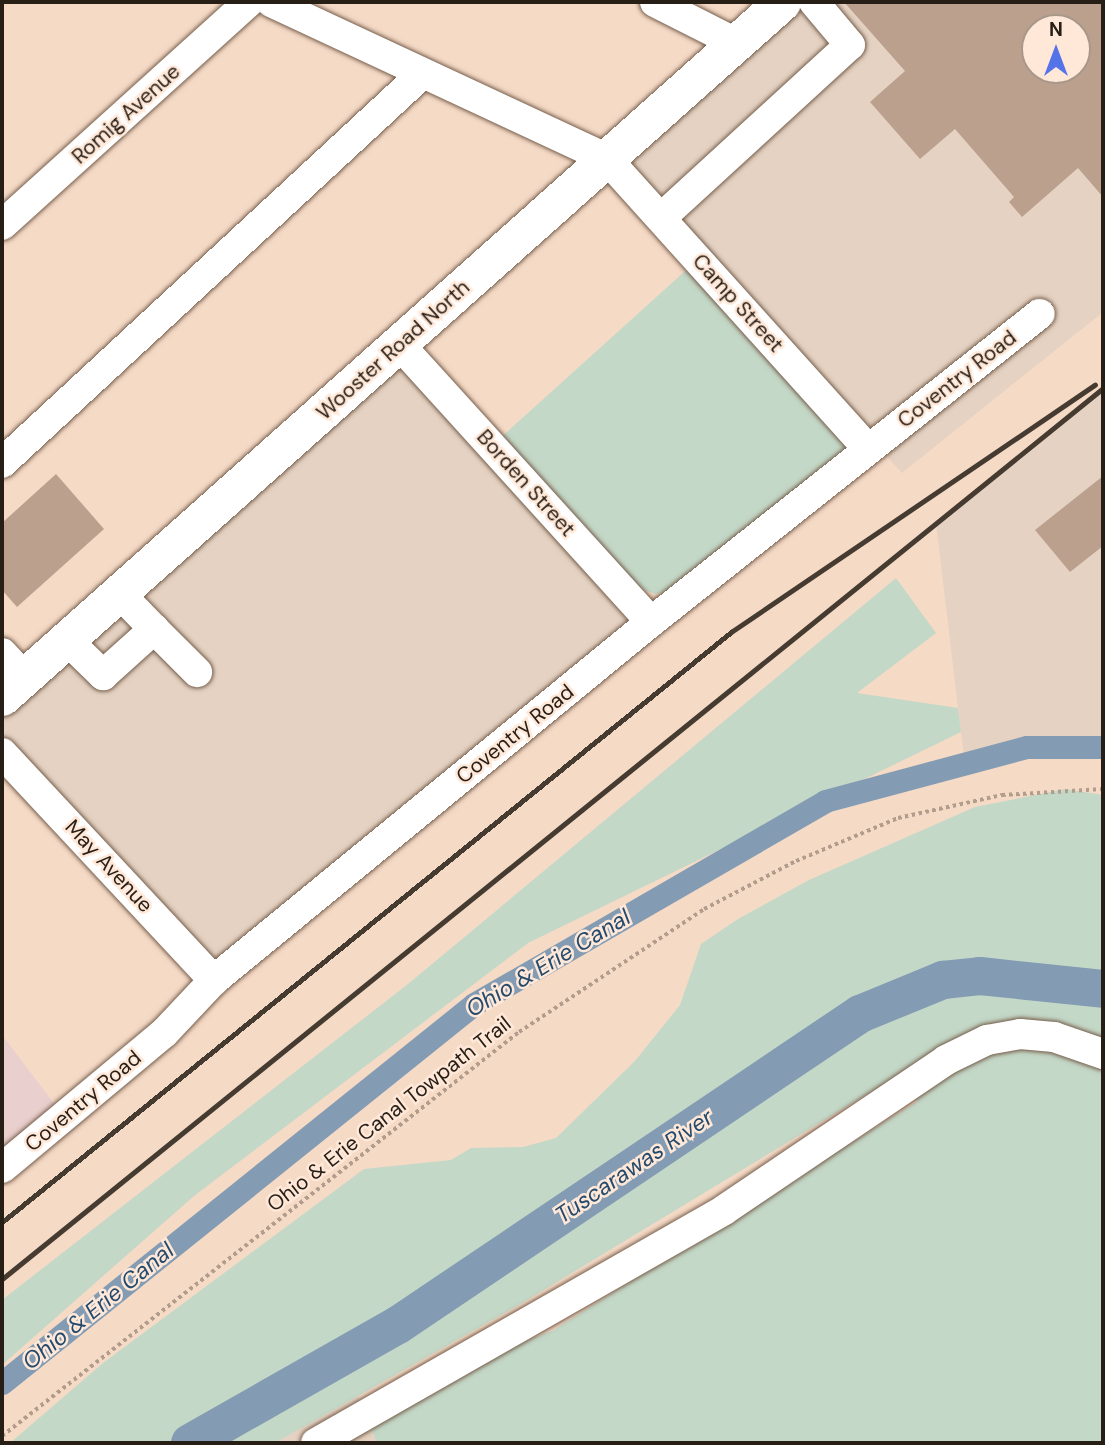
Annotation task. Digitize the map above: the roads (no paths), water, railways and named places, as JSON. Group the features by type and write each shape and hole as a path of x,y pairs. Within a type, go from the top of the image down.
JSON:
{"main road":[{"name":"Wooster Road North","path":"9,676 66,639 119,593 782,2"}],"street":[{"name":"Romig Avenue","path":"2,225 249,2"},
{"path":"271,2 421,75 607,159"},
{"path":"656,2 736,43"},
{"path":"661,218 850,45 814,2"},
{"path":"2,463 421,75"},
{"name":"Camp Street","path":"607,159 868,449"},
{"name":"Coventry Road","path":"2,1168 164,1033 214,981 651,622 1040,314"},
{"name":"Borden Street","path":"400,344 651,622"},
{"path":"119,593 197,672"},
{"path":"66,639 103,675 155,629"},
{"name":"May Avenue","path":"2,753 214,981"},
{"path":"316,1443 724,1210 977,1045 1020,1034 1054,1038 1103,1054"}],"waterway":[{"name":"Ohio & Erie Canal","path":"2,1383 474,1004 825,801 1027,747 1103,747"},
{"name":"Tuscarawas River","path":"190,1443 398,1325 860,1014 943,980 980,976 1103,989"}],"railway":[{"path":"2,1222 731,632 1095,385"},
{"path":"2,1279 1103,388"}]}
